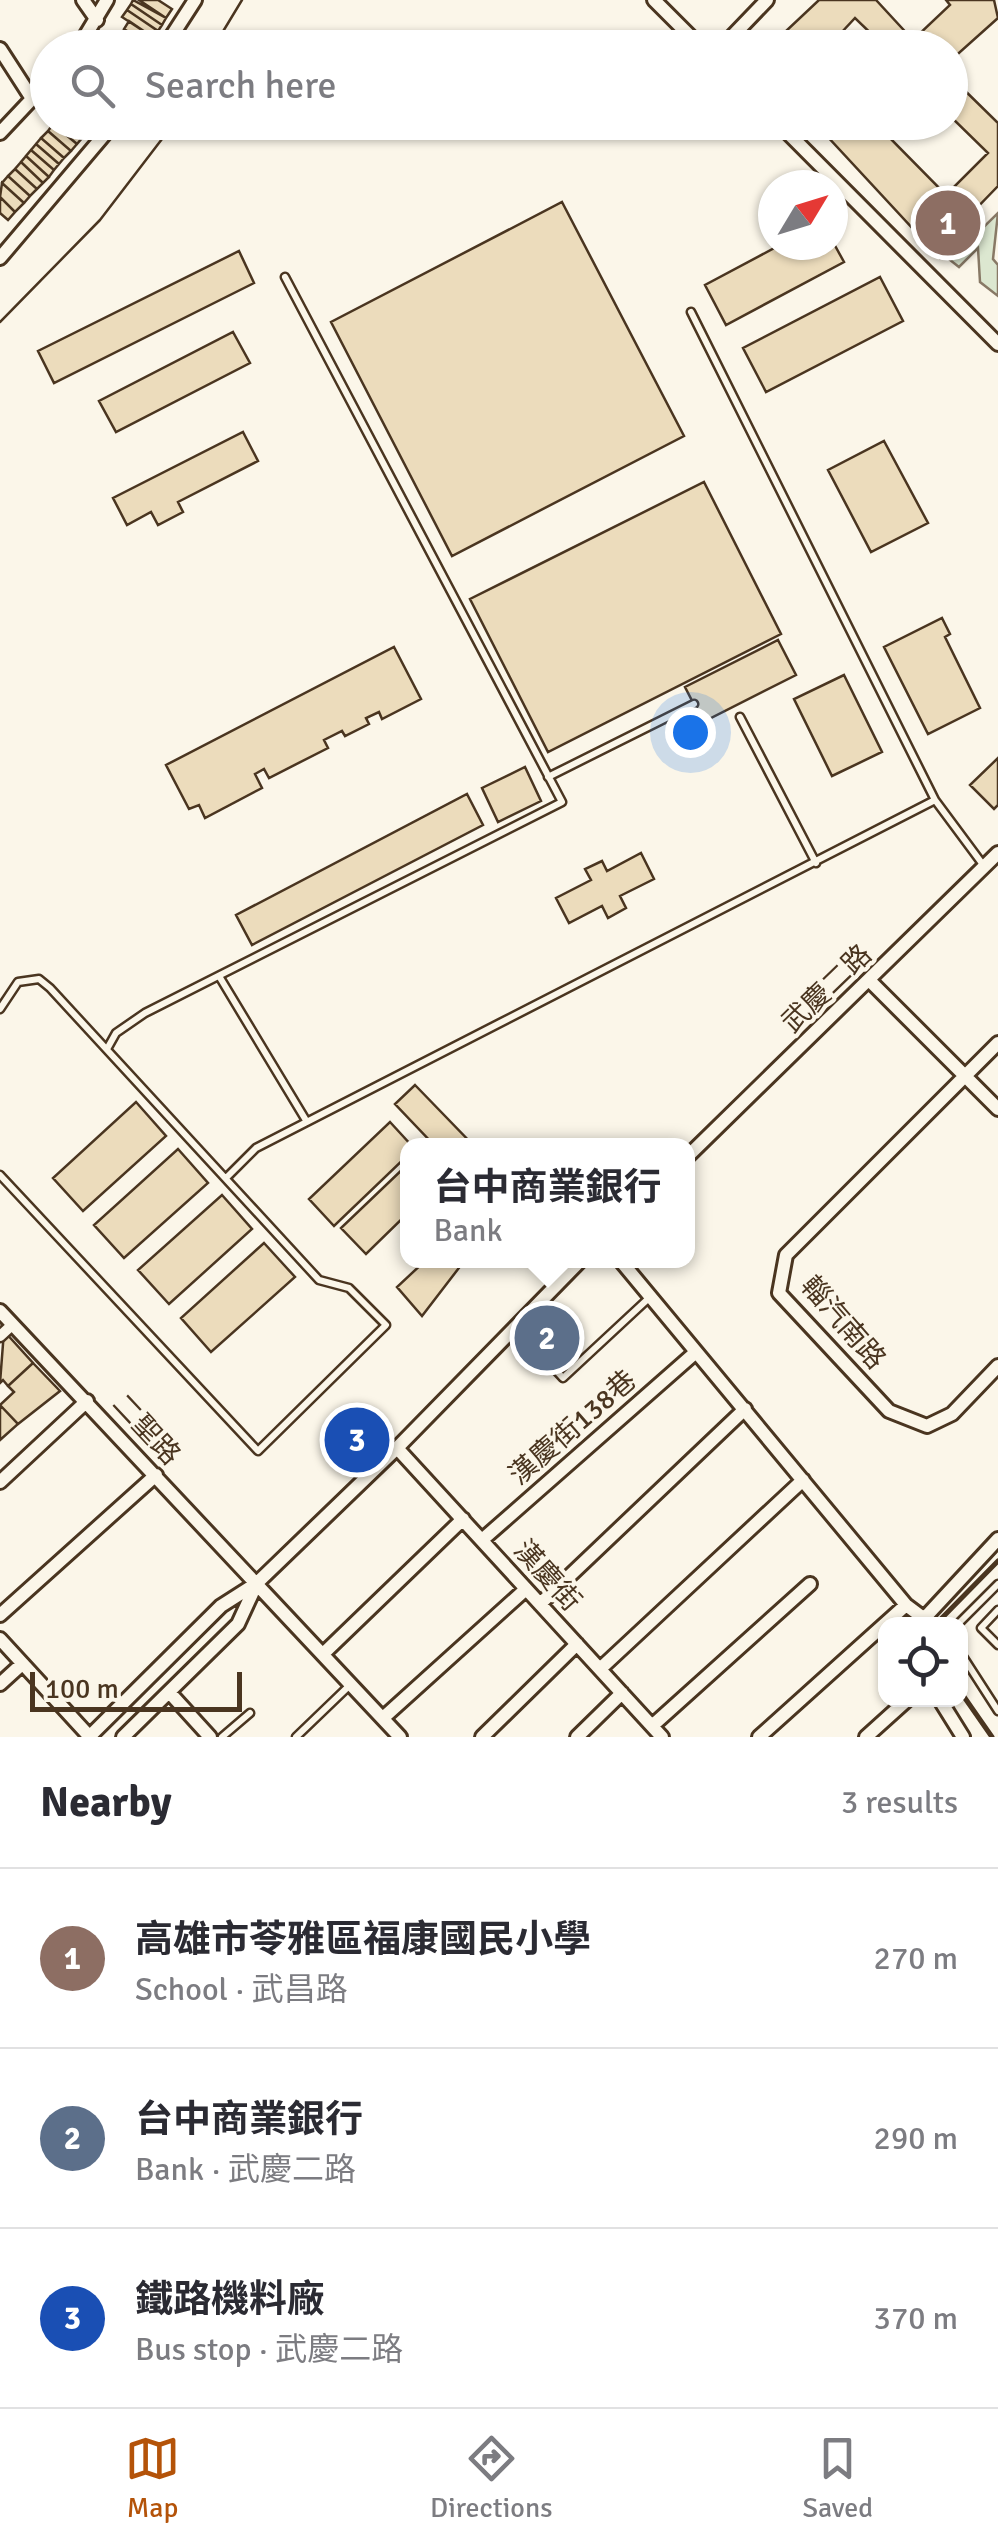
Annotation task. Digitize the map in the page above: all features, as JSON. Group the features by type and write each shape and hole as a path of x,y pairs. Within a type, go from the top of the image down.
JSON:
{"street":[{"path":"83,0 97,20"},
{"path":"90,30 107,0"},
{"path":"176,30 195,0"},
{"path":"654,0 684,30"},
{"path":"738,30 767,0"},
{"path":"0,49 30,96"},
{"path":"0,133 30,99"},
{"path":"0,258 100,140"},
{"path":"795,140 998,344"},
{"name":"武慶二路","path":"695,1150 998,852"},
{"path":"870,980 998,1110"},
{"path":"965,1076 998,1044"},
{"name":"輜汽南路","path":"965,1076 786,1255 779,1293 890,1411 927,1426 952,1414 998,1366"},
{"path":"0,1639 89,1737 221,1606 257,1583 398,1448 573,1268"},
{"path":"626,1268 916,1617"},
{"name":"二聖路","path":"0,1311 400,1737"},
{"path":"0,1336 12,1324"},
{"name":"漢慶街138巷","path":"482,1540 696,1352"},
{"path":"0,1482 87,1401"},
{"path":"540,1604 744,1409"},
{"name":"漢慶街","path":"398,1448 657,1732"},
{"path":"0,1615 156,1475"},
{"path":"600,1669 802,1480"},
{"path":"323,1654 462,1518"},
{"path":"924,1617 998,1539"},
{"path":"125,1736 238,1624 257,1583"},
{"path":"657,1732 810,1584"},
{"path":"383,1718 526,1588"},
{"path":"759,1737 906,1605"},
{"path":"482,1737 577,1644"},
{"path":"0,1684 22,1664"},
{"path":"169,1692 210,1737"},
{"path":"577,1737 622,1693"},
{"path":"866,1737 899,1707"},
{"path":"944,1707 963,1737"}],"lane":[{"path":"107,1048 129,1021 562,802 286,277"},
{"path":"690,312 935,800 984,866"},
{"path":"548,777 694,704"},
{"path":"740,717 816,864"},
{"path":"227,1177 256,1148 935,800"},
{"path":"219,976 307,1122"},
{"path":"0,1009 18,982 38,979 107,1048 319,1280 349,1288 386,1325 258,1451 0,1175"},
{"path":"516,1328 563,1378 650,1297"},
{"path":"965,1617 998,1584"},
{"path":"998,1610 980,1628 998,1646"},
{"path":"968,1664 998,1710"},
{"path":"296,1737 351,1684"},
{"path":"222,1737 250,1713"}],"green space":[{"path":"998,213 993,259 998,265 998,296 980,282 978,248 959,267 950,260"}],"building":[{"path":"133,0 166,18 162,25 131,4"},
{"path":"139,0 158,0 172,9 166,18"},
{"path":"819,0 876,0 904,30 867,30 855,18 844,30 787,30"},
{"path":"946,0 994,0 998,18 968,45 968,30 924,30 950,5"},
{"path":"131,4 162,25 157,30 127,10"},
{"path":"127,10 157,30 142,30 122,17"},
{"path":"129,21 142,30 126,30"},
{"path":"968,94 998,123 998,186 971,214 978,226 940,258 831,140 892,140 946,195 988,153 968,134"},
{"path":"43,140 58,140 71,151 64,158"},
{"path":"43,140 64,158 59,164 36,144"},
{"path":"58,140 77,144 71,151"},
{"path":"36,144 59,164 54,170 31,150"},
{"path":"31,150 54,170 49,177 26,156"},
{"path":"26,156 49,177 43,183 21,162"},
{"path":"21,162 43,183 37,189 15,169"},
{"path":"15,169 37,189 30,196 8,176"},
{"path":"8,176 30,196 24,203 2,183"},
{"path":"2,183 24,203 15,212 0,197"},
{"path":"0,197 15,212 8,220 0,213"},
{"path":"562,202 684,436 452,556 331,322"},
{"path":"239,251 254,283 54,383 38,351"},
{"path":"758,257 758,260 844,262 726,325 705,285"},
{"path":"880,277 903,321 766,392 743,348"},
{"path":"233,332 250,363 116,432 99,401"},
{"path":"243,432 258,461 178,502 183,512 158,525 151,512 127,525 113,498"},
{"path":"884,441 928,523 871,552 828,470"},
{"path":"704,482 781,634 548,752 470,599"},
{"path":"942,618 950,634 945,637 980,708 928,734 884,647"},
{"path":"778,640 796,675 703,722 685,687"},
{"path":"394,647 421,699 382,719 379,712 366,718 369,724 345,736 342,731 324,740 328,748 269,778 264,769 255,774 262,788 205,818 199,805 189,809 166,765"},
{"path":"844,675 882,752 832,776 794,699"},
{"path":"998,758 998,805 994,809 970,785"},
{"path":"525,767 541,801 498,822 482,788"},
{"path":"467,794 483,825 252,945 236,915"},
{"path":"641,853 654,879 620,896 626,908 608,918 602,906 569,923 556,898 591,880 585,869 602,861 607,871"},
{"path":"415,1085 466,1138 427,1138 395,1104"},
{"path":"136,1102 166,1136 83,1211 53,1178"},
{"path":"390,1122 405,1138 400,1138 400,1163 334,1226 309,1199"},
{"path":"178,1149 208,1183 124,1258 94,1225"},
{"path":"400,1172 400,1221 366,1254 341,1228"},
{"path":"222,1195 252,1229 169,1304 138,1270"},
{"path":"264,1243 295,1277 211,1352 181,1318"},
{"path":"417,1268 459,1268 422,1316 397,1287"},
{"path":"4,1331 33,1363 8,1386 3,1380 0,1383"},
{"path":"33,1363 60,1391 18,1424 0,1405 14,1392 8,1386"},
{"path":"0,1405 18,1424 0,1440"}],"tram line":[{"path":"224,30 242,0"},
{"path":"0,322 100,220 161,140"}],"wall":[{"path":"943,1617 998,1561"},
{"path":"968,1702 992,1737"}],"place":[{"name":"高雄市苓雅區福康國民小學","path":"948,223"},
{"name":"台中商業銀行","path":"547,1338"},
{"name":"鐵路機料廠","path":"357,1440"}]}
